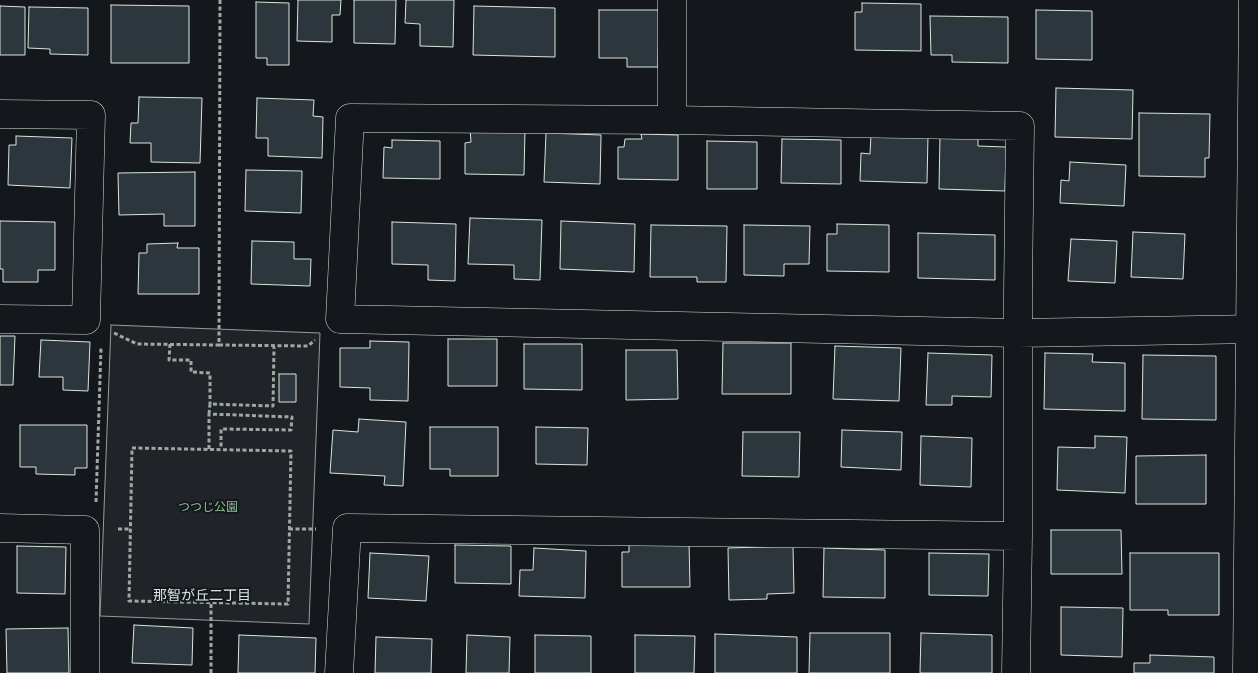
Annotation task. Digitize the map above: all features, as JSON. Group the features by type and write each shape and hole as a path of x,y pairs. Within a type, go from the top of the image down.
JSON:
{"street":[{"path":"672,0 672,120"},
{"path":"1247,673 1254,329 1252,0"},
{"path":"0,114 91,114 86,320 0,319"},
{"path":"1016,673 1018,536 1018,333 1020,126 672,120 350,118 340,319 1018,333 1254,329"},
{"path":"0,528 85,530 85,673"},
{"path":"339,673 347,528 1018,536"}],"path":[{"path":"218,345 220,0"},
{"path":"86,320 137,344 274,347 308,346 340,319"},
{"path":"85,530 96,508 102,342 86,320"},
{"path":"170,344 169,360 190,360 191,372 210,373 208,449"},
{"path":"210,404 273,406 274,347"},
{"path":"209,414 292,417 291,430 222,429 220,450"},
{"path":"132,448 208,449 291,451 288,604 129,601 132,448"},
{"path":"211,602 211,673"}],"green space":[{"name":"つつじ公園","path":"111,325 320,333 309,624 100,616"}],"building":[{"path":"298,0 341,0 340,15 332,15 332,42 297,41"},
{"path":"354,0 396,0 395,44 354,43"},
{"path":"406,0 454,0 453,47 420,46 420,24 405,23"},
{"path":"256,2 289,3 289,65 267,65 267,58 256,58"},
{"path":"862,3 921,4 921,51 855,50 855,12 862,12"},
{"path":"111,5 189,6 189,63 111,63"},
{"path":"0,6 25,7 25,55 0,55"},
{"path":"474,6 555,8 555,57 473,55"},
{"path":"29,7 88,8 88,55 50,54 50,49 28,48"},
{"path":"599,10 659,10 658,67 627,67 627,58 599,58"},
{"path":"1036,10 1092,11 1092,60 1036,59"},
{"path":"930,16 1008,17 1008,63 952,62 952,55 931,55"},
{"path":"1056,88 1133,90 1132,139 1055,137"},
{"path":"139,97 202,98 200,163 151,162 151,143 130,143 131,123 138,123"},
{"path":"257,98 314,100 313,116 323,117 322,158 268,156 268,138 256,138"},
{"path":"1139,113 1210,114 1209,158 1205,158 1205,177 1139,176"},
{"path":"470,128 525,129 524,175 465,174 465,143 471,142"},
{"path":"546,133 601,135 600,184 544,182"},
{"path":"641,134 678,135 678,180 618,179 618,147 624,147 625,139 642,139"},
{"path":"871,134 928,135 927,183 860,181 861,153 870,154"},
{"path":"16,136 72,138 70,188 8,185 9,145 16,145"},
{"path":"940,136 978,138 978,146 1006,147 1005,191 939,189"},
{"path":"782,139 841,140 841,184 781,183"},
{"path":"392,140 440,141 440,179 383,178 384,147 392,148"},
{"path":"707,141 757,142 757,189 707,189"},
{"path":"1070,162 1126,165 1124,206 1060,203 1061,180 1069,181"},
{"path":"246,170 302,171 301,213 245,211"},
{"path":"195,172 195,226 164,226 164,214 119,215 118,173"},
{"path":"470,218 542,220 540,280 514,279 514,265 468,264"},
{"path":"0,221 55,222 55,270 38,270 38,282 3,282 3,269 0,269"},
{"path":"561,221 635,224 634,272 560,269"},
{"path":"392,222 456,224 455,281 428,280 428,265 392,264"},
{"path":"837,224 889,225 889,272 827,271 827,234 837,234"},
{"path":"651,225 727,226 726,282 697,282 697,277 650,277"},
{"path":"744,225 810,226 809,264 784,264 784,276 744,275"},
{"path":"1133,232 1185,234 1183,279 1131,277"},
{"path":"918,233 995,235 995,280 918,278"},
{"path":"1071,239 1117,241 1115,283 1068,281"},
{"path":"252,241 294,242 294,259 311,259 310,286 251,284"},
{"path":"178,243 177,248 199,248 199,294 138,294 139,253 147,253 147,244"},
{"path":"0,336 15,336 13,385 0,385"},
{"path":"448,339 497,339 497,386 448,386"},
{"path":"41,340 90,342 88,391 63,390 63,377 39,377"},
{"path":"370,341 409,342 408,401 370,400 370,388 340,387 340,348 370,348"},
{"path":"723,343 791,343 791,394 722,394"},
{"path":"524,344 582,344 582,390 524,389"},
{"path":"835,346 901,348 899,401 833,399"},
{"path":"626,350 677,350 678,399 626,400"},
{"path":"928,353 992,355 991,397 952,396 952,405 926,405"},
{"path":"1045,353 1093,354 1092,362 1125,363 1125,411 1044,409"},
{"path":"1143,355 1216,356 1216,420 1142,419"},
{"path":"279,374 296,374 296,402 279,402"},
{"path":"359,419 406,422 403,486 384,485 385,476 330,473 333,430 358,432"},
{"path":"20,425 87,425 87,468 75,468 75,475 36,474 36,467 20,467"},
{"path":"430,427 498,427 498,476 450,476 450,469 430,469"},
{"path":"536,427 588,428 587,465 536,464"},
{"path":"842,430 902,432 901,470 841,467"},
{"path":"743,432 800,432 799,477 742,476"},
{"path":"921,436 972,438 971,487 920,485"},
{"path":"1095,436 1127,437 1125,493 1057,490 1058,447 1095,448"},
{"path":"1206,455 1206,504 1136,504 1136,456"},
{"path":"1051,530 1121,530 1122,574 1051,574"},
{"path":"629,542 689,542 690,587 622,587 622,552 629,552"},
{"path":"455,545 511,546 511,584 455,583"},
{"path":"17,546 66,547 65,594 17,593"},
{"path":"793,546 794,593 767,594 767,599 729,600 728,548"},
{"path":"534,548 586,551 585,598 519,596 520,570 533,570"},
{"path":"824,548 885,550 885,598 823,597"},
{"path":"370,553 429,556 426,601 368,598"},
{"path":"929,553 989,554 988,596 929,595"},
{"path":"1130,553 1219,553 1219,615 1168,615 1168,610 1130,610"},
{"path":"1061,607 1123,608 1122,657 1061,655"},
{"path":"134,625 193,628 192,665 132,663"},
{"path":"68,628 69,673 7,673 6,629"},
{"path":"810,633 890,633 890,673 809,673"},
{"path":"921,633 992,635 992,673 920,673"},
{"path":"715,634 797,637 797,673 715,673"},
{"path":"239,635 316,638 315,673 238,673"},
{"path":"467,635 510,637 509,673 466,673"},
{"path":"535,635 591,636 591,673 535,673"},
{"path":"635,635 695,636 694,673 635,673"},
{"path":"376,637 432,639 431,673 375,673"},
{"path":"1150,655 1214,657 1214,673 1134,673 1134,663 1150,663"}],"district":[{"name":"那智が丘二丁目","path":"202,596"}]}
